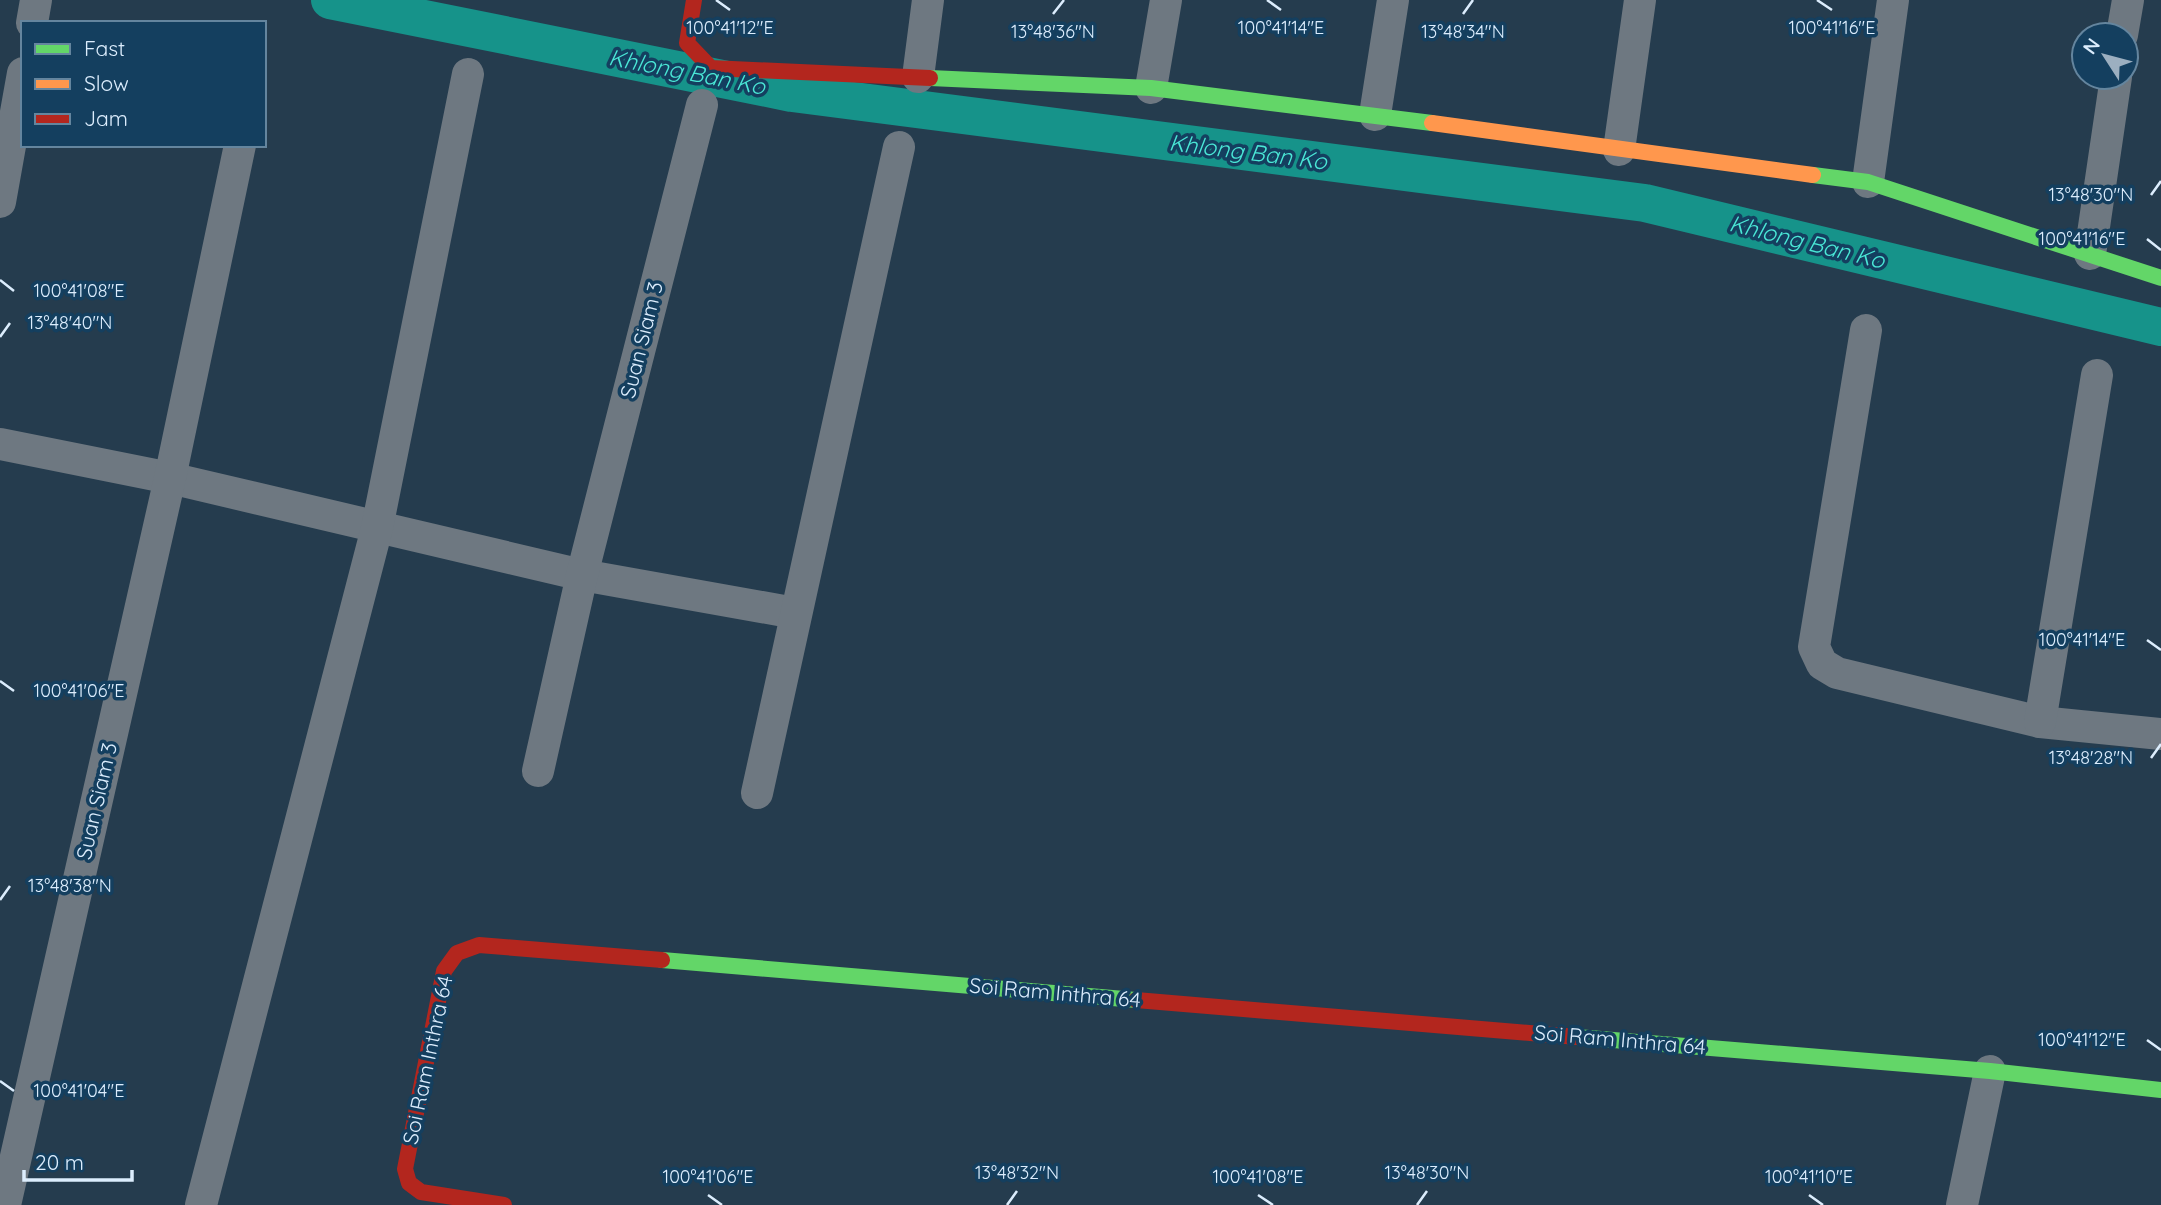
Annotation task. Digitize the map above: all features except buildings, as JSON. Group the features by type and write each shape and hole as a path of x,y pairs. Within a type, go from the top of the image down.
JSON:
{"street":[{"path":"32,21 36,0"},
{"path":"694,0 687,43 711,68 1151,88 1375,115 1868,182 2161,278"},
{"path":"918,77 928,0"},
{"path":"1151,88 1166,0"},
{"path":"1375,115 1393,0"},
{"path":"1619,150 1640,0"},
{"path":"1868,182 1893,0"},
{"path":"2125,21 2128,0"},
{"path":"201,1205 377,528 468,74"},
{"path":"0,202 21,84"},
{"path":"2090,254 2114,91"},
{"name":"Suan Siam 3","path":"538,771 583,575 702,105"},
{"name":"Suan Siam 3","path":"5,1205 170,478 240,147"},
{"path":"757,793 900,147"},
{"path":"1866,330 1814,647 1822,664 1837,673 2040,722 2161,734"},
{"path":"2040,722 2097,375"},
{"path":"0,444 170,478 583,575 795,613"},
{"name":"Soi Ram Inthra 64","path":"504,1205 421,1192 409,1183 405,1169 444,971 457,953 479,945 1990,1071 2161,1090"},
{"path":"1962,1205 1990,1071"}],"waterway":[{"name":"Khlong Ban Ko","path":"330,0 792,93 1645,203 2161,327"}],"traffic: fast":[{"path":"930,78 1151,88 1432,123"},
{"path":"1813,175 1868,182 2161,278"},
{"path":"662,960 1136,1000"},
{"path":"1577,1037 1990,1071 2161,1090"}],"traffic: slow":[{"path":"1432,123 1813,175"}],"traffic: jam":[{"path":"694,0 687,43 711,68 930,78"},
{"path":"504,1205 421,1192 409,1183 405,1169 444,971 457,953 479,945 662,960"},
{"path":"1136,1000 1577,1037"}]}
